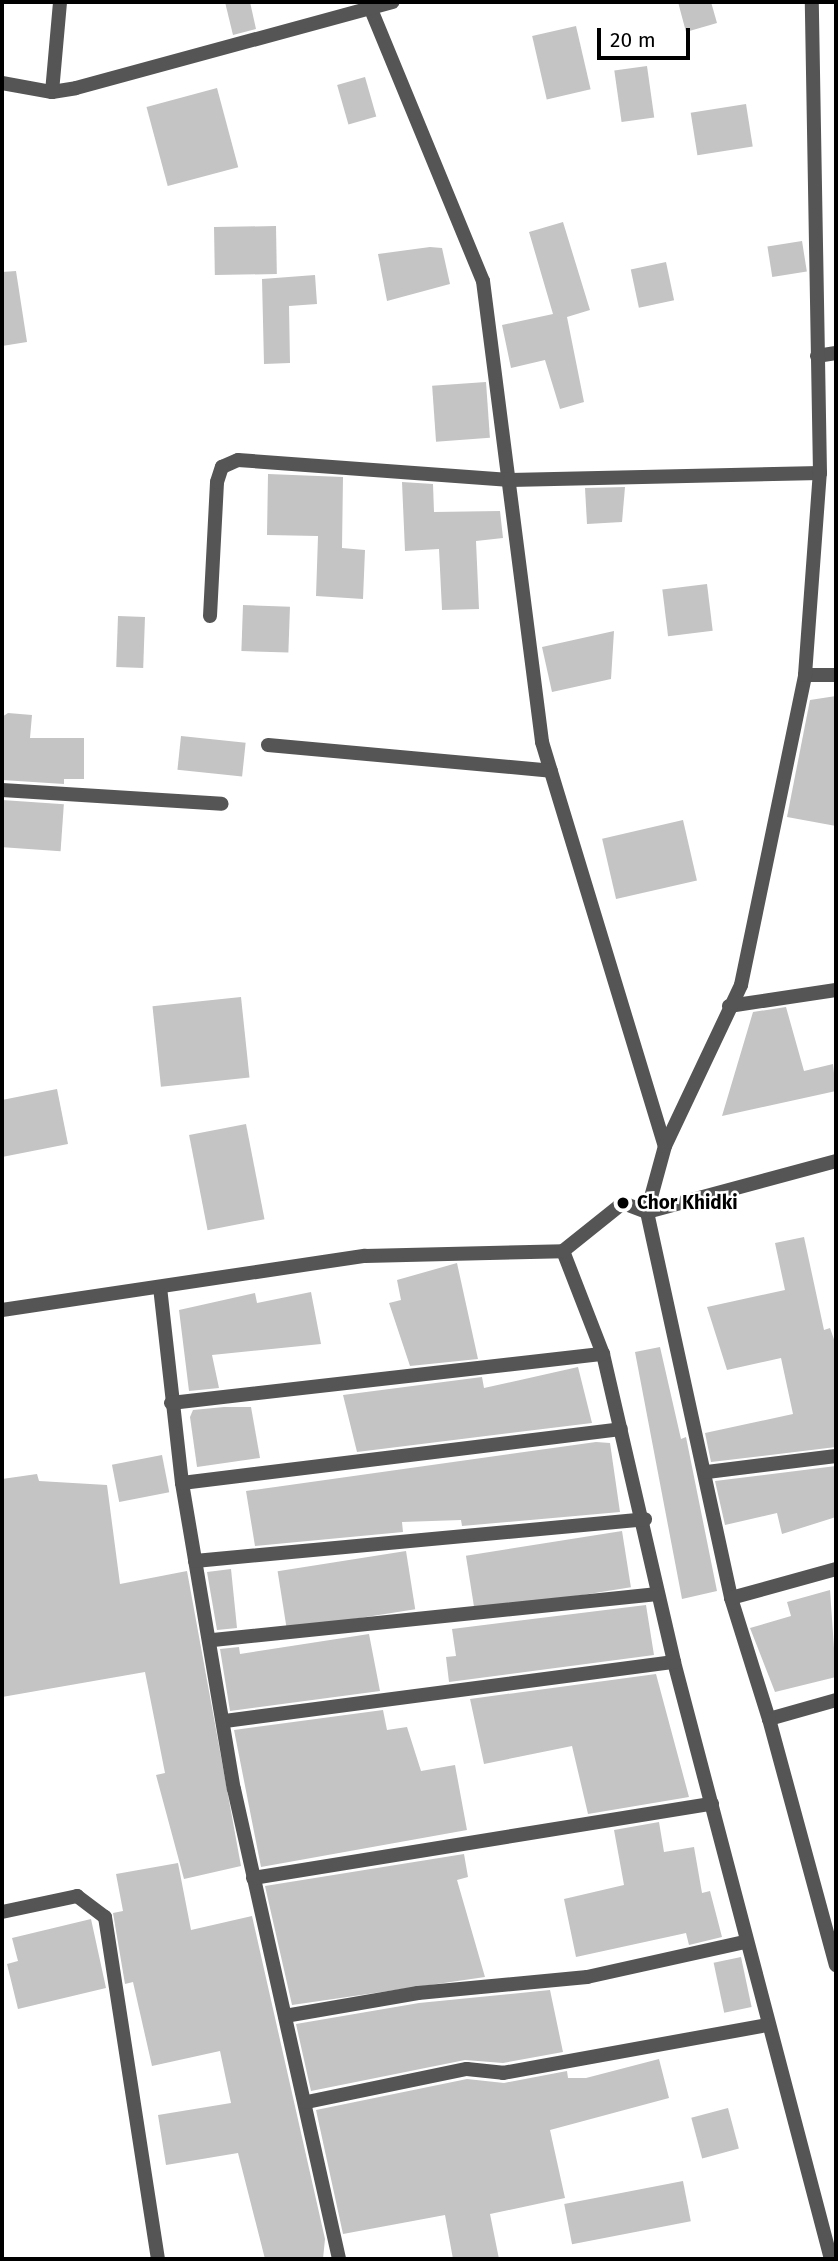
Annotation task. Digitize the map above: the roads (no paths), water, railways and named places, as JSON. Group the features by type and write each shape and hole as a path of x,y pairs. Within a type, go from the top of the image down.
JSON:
{"street":[{"path":"52,92 60,2"},
{"path":"2,83 52,92 393,2"},
{"path":"812,2 820,473 805,675 741,985 664,1146 647,1212 707,1472 731,1598 832,1928 836,1965"},
{"path":"370,7 483,281 551,771 664,1146"},
{"path":"817,356 836,353"},
{"path":"210,616 217,482 228,463 510,480 820,473"},
{"path":"805,675 836,674"},
{"path":"268,746 551,771"},
{"path":"2,790 222,804"},
{"path":"729,1006 836,990"},
{"path":"2,1310 365,1256 563,1251 623,1203 647,1212 836,1161"},
{"path":"563,1251 603,1354 645,1519 658,1594 674,1662 745,1942 831,2259"},
{"path":"160,1287 182,1483 195,1561 214,1640 225,1721 253,1878 307,2102 339,2259"},
{"path":"171,1403 603,1354"},
{"path":"182,1483 621,1429"},
{"path":"707,1472 836,1455"},
{"path":"195,1561 645,1519"},
{"path":"731,1598 836,1569"},
{"path":"214,1640 658,1594"},
{"path":"225,1721 674,1662"},
{"path":"769,1719 836,1700"},
{"path":"253,1878 712,1804"},
{"path":"2,1912 77,1896 105,1917 158,2259"},
{"path":"285,2016 418,1993 587,1977 745,1942"},
{"path":"307,2102 467,2069 503,2073 767,2025"}],"place":[{"name":"Chor Khidki","path":"623,1203"}]}
